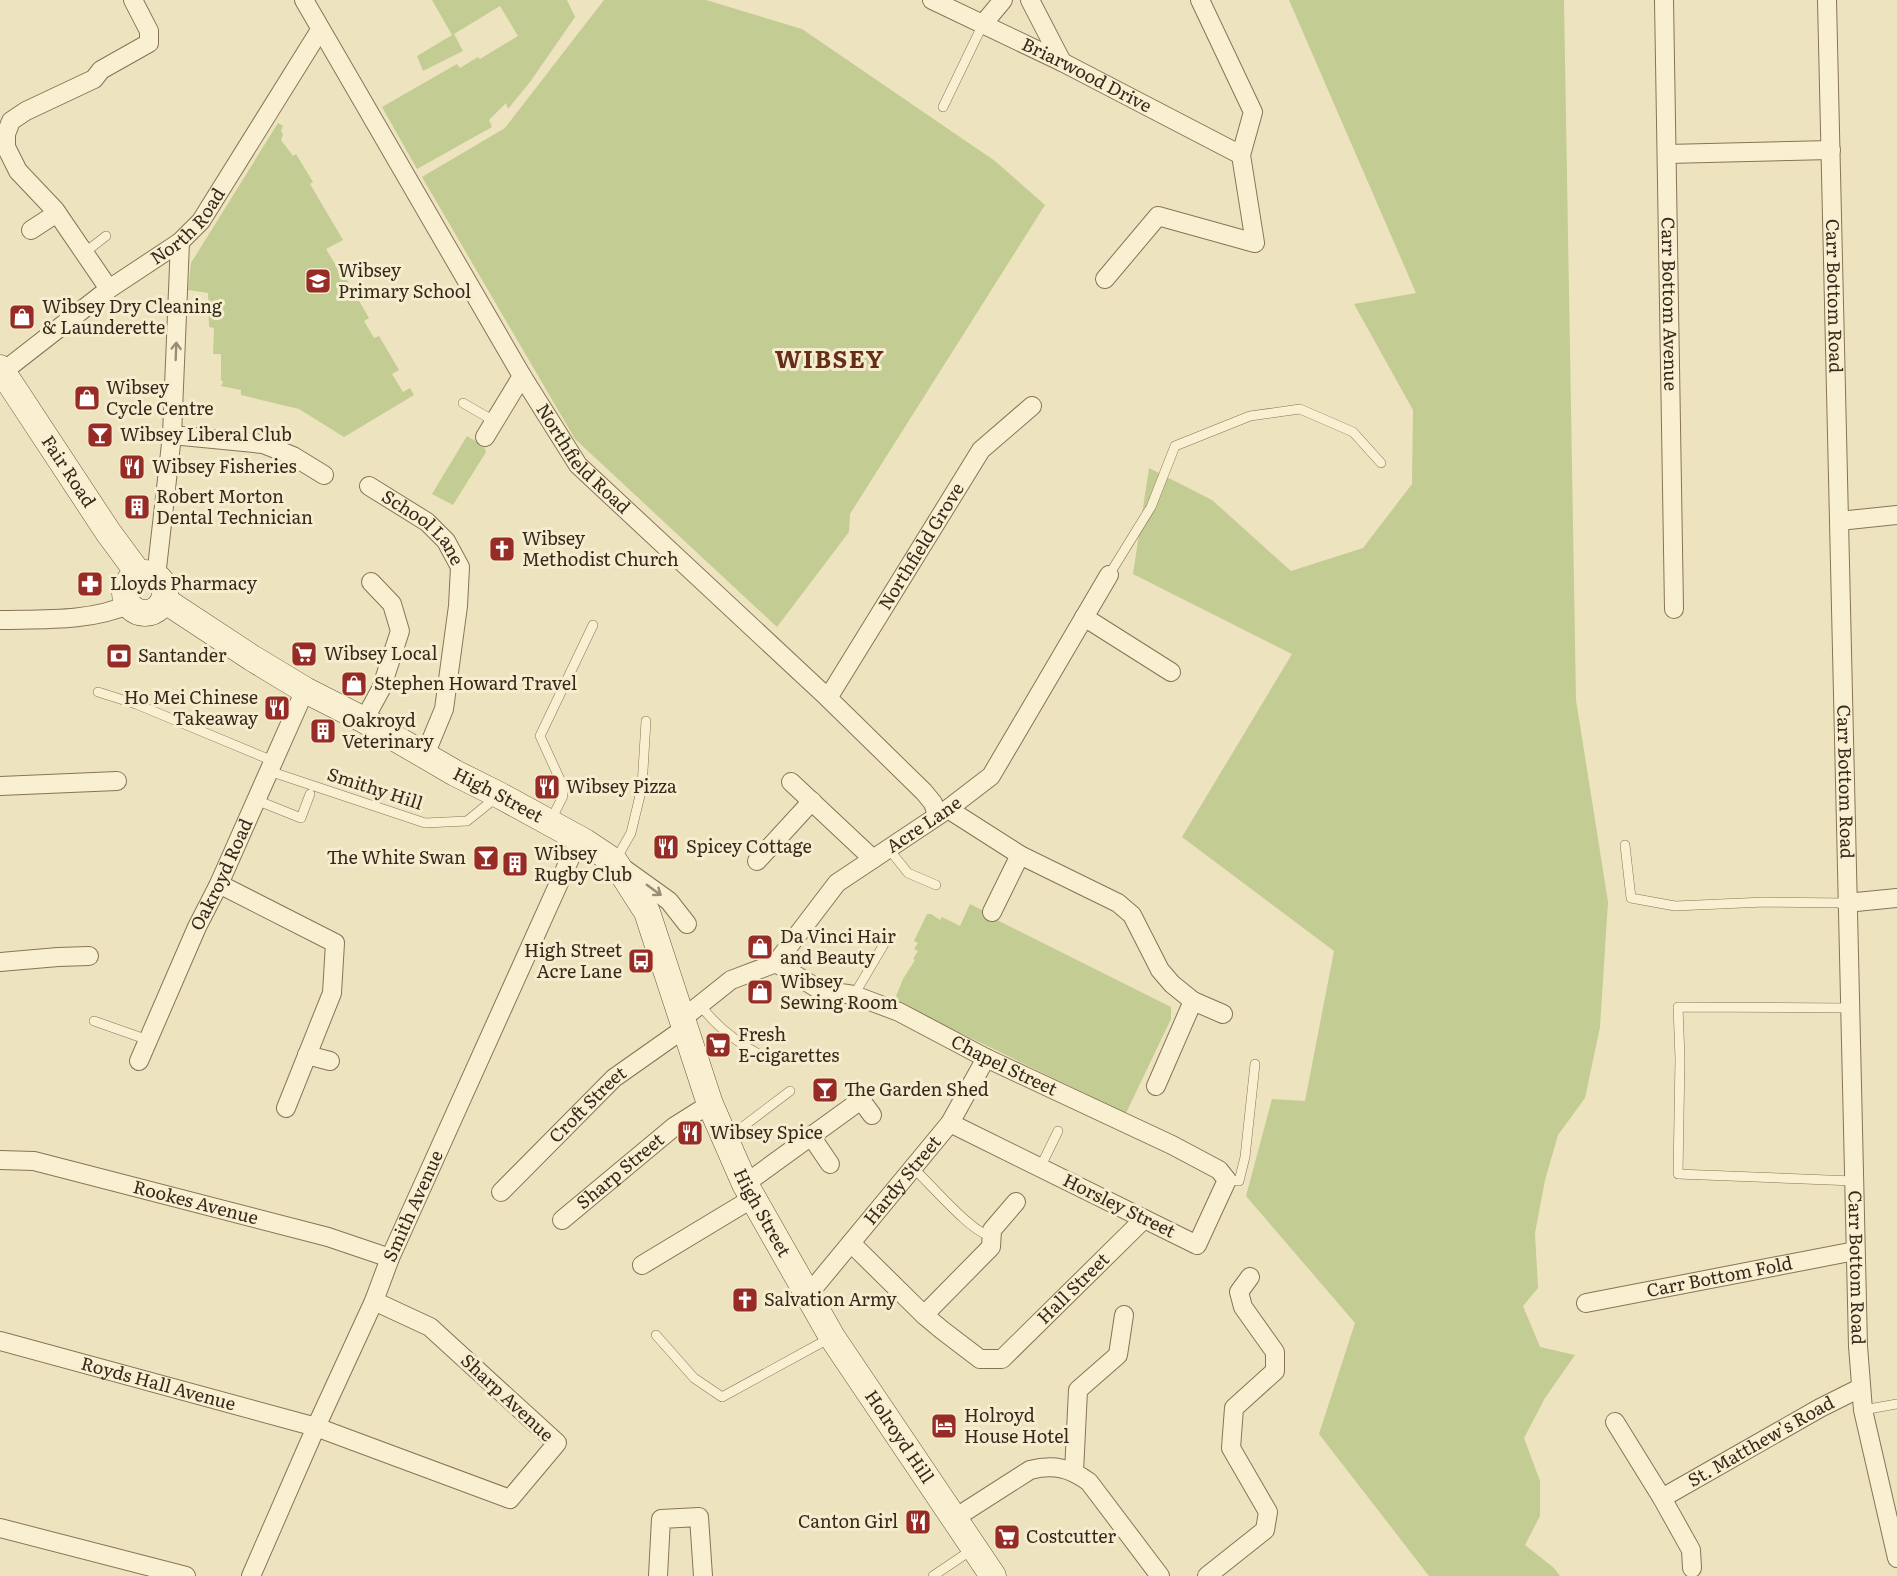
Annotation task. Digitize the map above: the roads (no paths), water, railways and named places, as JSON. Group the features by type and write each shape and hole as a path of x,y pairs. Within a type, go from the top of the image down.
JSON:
{"main road":[{"name":"Fair Road","path":"1,371 108,532 153,584"},
{"path":"132,578 153,584 155,610 149,612 136,610 129,604 126,589 132,578"},
{"name":"High Street","path":"153,584 252,658 305,690 585,842 615,862 648,912 689,1017 710,1104 725,1140 749,1191 807,1296"},
{"name":"Holroyd Hill","path":"807,1296 832,1337 993,1576"}],"street":[{"path":"109,289 57,213 18,171 6,147 6,134 11,121 26,111 94,80 101,70 149,43 149,31 133,0"},
{"name":"Briarwood Drive","path":"932,0 1062,62 1241,155"},
{"path":"983,24 1003,0"},
{"path":"1030,0 1062,62"},
{"path":"1105,279 1158,216 1256,243 1241,155 1253,112 1200,0"},
{"name":"Carr Bottom Avenue","path":"1664,0 1674,609"},
{"name":"Carr Bottom Road","path":"1827,0 1846,903 1860,1388 1897,1558"},
{"name":"Northfield Road","path":"308,1 320,30 522,376 578,465 828,698 943,812"},
{"name":"North Road","path":"1,371 109,289 180,242 201,221 320,30"},
{"path":"1667,154 1831,150"},
{"path":"31,230 57,213"},
{"path":"153,584 172,435 180,242"},
{"path":"490,429 522,376"},
{"name":"Northfield Grove","path":"828,698 981,450 1032,406"},
{"path":"172,435 263,444 293,456 324,475"},
{"name":"School Lane","path":"369,486 427,522 446,541 460,567 458,606 444,709 425,755"},
{"path":"1839,521 1897,515"},
{"name":"Acre Lane","path":"776,963 837,883 943,812 991,776 1109,575"},
{"path":"364,720 381,689 400,631 392,604 371,582"},
{"path":"0,620 105,614 129,604"},
{"path":"1084,616 1171,672"},
{"name":"Oakroyd Road","path":"139,1061 305,690"},
{"path":"0,786 117,781"},
{"path":"791,782 873,859"},
{"path":"757,861 812,801"},
{"path":"943,812 1020,855 1118,903 1132,915 1160,970 1172,984 1193,1000 1223,1014"},
{"name":"Smith Avenue","path":"251,1576 315,1427 374,1301 390,1258 572,854 585,842"},
{"path":"992,912 1020,855"},
{"name":"High Street","path":"615,862 669,902 687,924"},
{"path":"219,884 335,943 332,993 286,1108"},
{"path":"1846,903 1897,898"},
{"path":"0,962 88,956"},
{"path":"689,1017 731,980 776,963"},
{"name":"Chapel Street","path":"776,963 820,990 854,995 900,1012 986,1058 1172,1144 1219,1170 1227,1180"},
{"path":"1156,1086 1193,1000"},
{"name":"Croft Street","path":"501,1192 614,1078 689,1017"},
{"path":"307,1055 330,1061"},
{"name":"Hardy Street","path":"807,1296 950,1123 986,1058"},
{"path":"642,1265 749,1191 811,1136 861,1100 872,1115"},
{"name":"Sharp Street","path":"562,1220 675,1126 710,1104"},
{"name":"Horsley Street","path":"950,1123 1197,1245 1227,1180"},
{"path":"811,1136 830,1164"},
{"name":"Rookes Avenue","path":"0,1160 34,1161 328,1236 390,1258"},
{"path":"851,1243 924,1316 991,1247 992,1230 1016,1202"},
{"name":"Hall Street","path":"924,1316 980,1359 1002,1359 1144,1219"},
{"name":"Carr Bottom Fold","path":"1586,1303 1855,1251"},
{"path":"1207,1576 1265,1530 1268,1512 1231,1448 1234,1408 1275,1371 1275,1352 1243,1307 1239,1292 1250,1277"},
{"name":"Sharp Avenue","path":"315,1427 510,1499 557,1443 430,1327 374,1301"},
{"path":"1074,1472 1078,1390 1118,1355 1124,1316"},
{"name":"Royds Hall Avenue","path":"0,1341 315,1427"},
{"name":"St. Matthew's Road","path":"1662,1498 1820,1407 1860,1388"},
{"path":"1615,1422 1691,1550 1692,1568"},
{"path":"955,1518 1030,1470 1043,1466 1057,1466 1074,1472 1089,1482 1160,1576"},
{"path":"658,1576 661,1519 699,1517 703,1576"},
{"path":"0,1528 186,1576"}],"lane":[{"path":"944,107 983,24"},
{"path":"84,253 106,236"},
{"path":"463,403 490,429"},
{"path":"1109,575 1151,507 1175,446 1251,416 1300,409 1353,432 1381,463"},
{"path":"550,823 563,796 562,784 540,736 593,626"},
{"name":"Smithy Hill","path":"98,692 136,704 271,766 425,823 467,821 499,795"},
{"path":"615,862 631,833 642,787 646,722"},
{"path":"256,800 302,818 309,794"},
{"path":"1625,845 1631,898 1675,906 1846,903"},
{"path":"888,848 908,873 936,885"},
{"path":"854,995 887,939"},
{"path":"1850,1008 1678,1007 1680,1058 1678,1174 1854,1180"},
{"path":"689,1017 714,1023 759,1055 776,1063"},
{"path":"94,1022 148,1040"},
{"path":"1227,1180 1239,1181 1245,1157 1255,1064"},
{"path":"725,1140 790,1091"},
{"name":"Horsley Street","path":"1041,1168 1058,1131"},
{"path":"913,1167 967,1222 984,1236 992,1236"},
{"path":"656,1335 694,1378 722,1397 832,1337"},
{"path":"1863,1410 1897,1404"},
{"path":"933,1576 974,1548"}],"place":[{"name":"Wibsey Primary School","path":"318,281"},
{"name":"Wibsey Dry Cleaning & Launderette","path":"22,317"},
{"name":"Wibsey Cycle Centre","path":"87,398"},
{"name":"Wibsey Liberal Club","path":"100,435"},
{"name":"Wibsey Fisheries","path":"132,467"},
{"name":"Robert Morton Dental Technician","path":"137,507"},
{"name":"Wibsey Methodist Church","path":"502,549"},
{"name":"Lloyds Pharmacy","path":"90,584"},
{"name":"Wibsey Local","path":"304,654"},
{"name":"Santander","path":"119,656"},
{"name":"Stephen Howard Travel","path":"354,684"},
{"name":"Ho Mei Chinese Takeaway","path":"277,708"},
{"name":"Oakroyd Veterinary","path":"323,731"},
{"name":"Wibsey Pizza","path":"547,787"},
{"name":"Spicey Cottage","path":"666,847"},
{"name":"The White Swan","path":"486,858"},
{"name":"Wibsey Rugby Club","path":"515,864"},
{"name":"Da Vinci Hair and Beauty","path":"760,947"},
{"name":"High Street Acre Lane","path":"641,961"},
{"name":"Wibsey Sewing Room","path":"760,992"},
{"name":"Fresh E-cigarettes","path":"718,1045"},
{"name":"The Garden Shed","path":"825,1090"},
{"name":"Wibsey Spice","path":"690,1133"},
{"name":"Salvation Army","path":"745,1300"},
{"name":"Holroyd House Hotel","path":"944,1426"},
{"name":"Canton Girl","path":"918,1522"},
{"name":"Costcutter","path":"1007,1537"}],"district":[{"name":"WIBSEY","path":"830,360"}]}
